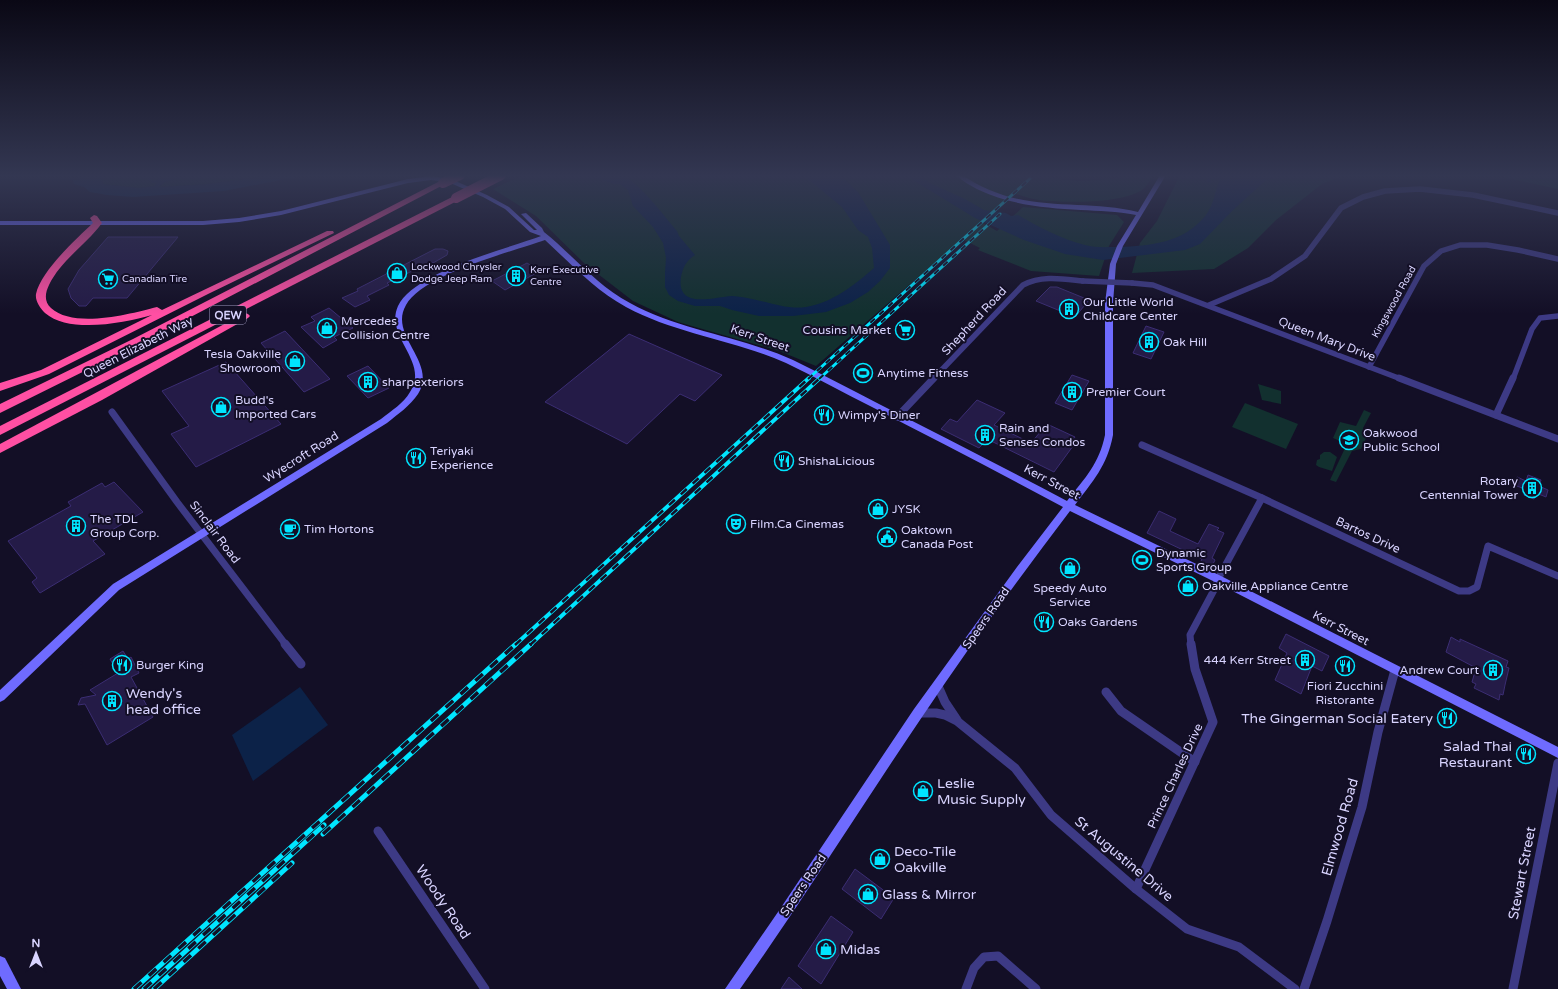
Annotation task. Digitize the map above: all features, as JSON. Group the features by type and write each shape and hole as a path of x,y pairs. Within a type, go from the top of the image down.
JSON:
{"highway":[{"path":"95,221 53,271 44,284 41,295 42,302 48,312 59,318 82,322 112,321 154,311 205,292"},
{"path":"0,387 45,372 205,292 358,221"},
{"name":"Queen Elizabeth Way","path":"0,409 144,338 370,221"},
{"name":"Queen Elizabeth Way","path":"0,431 412,221"},
{"path":"0,449 344,262 413,221"}],"main road":[{"path":"0,223 59,221"},
{"name":"Kerr Street","path":"137,221 203,223 225,221"},
{"name":"Kerr Street","path":"522,221 532,230 544,235"},
{"name":"Kerr Street","path":"532,221 544,235 595,282 614,297 645,314 672,324 768,352 1069,506 1218,579 1558,753"},
{"name":"Speers Road","path":"732,989 783,917 918,714 1020,570 1099,466 1106,450 1109,435 1109,303 1112,274 1120,246 1135,221"},
{"name":"Wyecroft Road","path":"0,697 116,587 384,421 406,403 415,391 420,371 416,359 402,334 398,320 402,307 417,289 434,278 544,235"},
{"path":"0,963 14,989"}],"street":[{"path":"1209,305 1271,279 1306,256 1331,221"},
{"name":"Kingswood Road","path":"1369,367 1420,272 1434,255 1449,248 1467,244 1488,245 1558,259"},
{"name":"Shepherd Road","path":"897,417 1023,285 1029,281 1038,279 1083,281"},
{"name":"Queen Mary Drive","path":"1083,281 1132,283 1157,286 1558,439"},
{"path":"1496,416 1515,375 1532,329 1540,318 1558,316"},
{"name":"Sinclair Road","path":"112,412 201,533 301,664"},
{"name":"Bartos Drive","path":"1142,445 1262,498 1459,591 1470,591 1477,587 1488,546 1558,576"},
{"name":"Prince Charles Drive","path":"1136,889 1213,722 1195,669 1190,635 1214,590 1218,579 1262,498"},
{"name":"Elmwood Road","path":"1304,989 1328,920 1362,807 1378,732 1395,670"},
{"name":"St Augustine Drive","path":"938,686 945,702 957,721"},
{"path":"1106,692 1121,711 1195,762"},
{"name":"St Augustine Drive","path":"918,714 945,715 957,721 1015,768 1051,815 1136,889 1187,929 1239,947 1295,989"},
{"name":"Stewart Street","path":"1513,989 1558,763"},
{"name":"Woody Road","path":"378,831 485,989"},
{"path":"966,989 974,968 984,957 998,956 1036,989"}],"green space":[{"path":"541,221 982,221 981,222 997,231 1008,221 1124,222 1109,246 1099,276 1031,271 978,250 980,248 962,239 816,366 779,351 678,322 633,301 585,264"},
{"path":"1157,221 1275,221 1248,248 1214,269 1132,273 1140,243"},
{"path":"1258,384 1281,391 1281,404 1262,400"},
{"path":"1245,403 1298,424 1286,449 1232,427"},
{"path":"1364,410 1371,413 1363,428 1364,432 1368,434 1361,449 1352,451 1336,482 1330,480 1346,446 1345,443 1333,438 1340,422 1356,426"},
{"path":"1324,452 1330,452 1337,457 1332,471 1316,465 1317,460 1320,459 1320,455"}],"water":[{"path":"647,221 669,221 695,255 685,264 681,277 681,287 684,294 690,298 707,299 735,296 799,308 816,305 834,297 843,292 874,268 872,248 868,237 858,230 852,221 876,221 890,245 890,268 880,281 868,292 850,303 826,312 793,316 759,316 720,306 695,306 678,301 669,295 665,287 666,258 663,243"},
{"path":"982,221 1029,221 1067,239 1089,246 1105,247 1142,246 1154,244 1177,237 1187,232 1200,221 1222,221 1200,244 1185,250 1103,260 1065,254 1024,240"},
{"path":"300,687 328,725 253,781 232,735"}],"building":[{"name":"Canadian Tire","path":"108,237 178,237 127,298 93,298 86,306 79,306 71,298 68,289 79,270"},
{"name":"Lockwood Chrysler Dodge Jeep Ram","path":"435,249 443,249 448,251 447,255 433,263 431,262 387,283 389,285 367,296 370,300 355,307 342,298 358,291 357,289"},
{"name":"Kerr Executive Centre","path":"527,263 540,271 505,290 492,281"},
{"name":"Our Little World Childcare Center","path":"1050,287 1057,287 1089,300 1075,317 1036,301"},
{"name":"Mercedes Collision Centre","path":"329,308 353,328 334,337 337,340 323,348 301,327 315,321 311,317"},
{"name":"Oak Hill","path":"1146,326 1164,332 1151,359 1133,353"},
{"name":"Tesla Oakville Showroom","path":"285,331 330,379 304,392 261,343"},
{"path":"629,334 722,375 695,401 680,394 627,444 545,402"},
{"name":"Budd's Imported Cars","path":"226,362 281,424 196,467 171,434 189,426 162,391"},
{"name":"sharpexteriors","path":"368,366 389,388 368,398 347,376"},
{"name":"Premier Court","path":"1072,375 1089,381 1072,410 1055,403"},
{"name":"Rain and Senses Condos","path":"977,400 1005,413 994,425 1031,443 1047,424 1075,437 1070,444 1073,446 1054,472 987,439 979,448 941,429 950,419 957,422"},
{"name":"Rotary Centennial Tower","path":"1528,475 1541,480 1539,486 1548,490 1546,497 1536,493 1534,499 1524,495 1525,489 1514,485 1517,477 1526,481"},
{"name":"The TDL Group Corp.","path":"114,482 143,512 93,541 105,554 40,593 32,582 37,578 8,541 71,506 68,502 102,483 105,487"},
{"path":"1159,511 1176,519 1170,531 1198,544 1209,524 1219,528 1217,530 1224,533 1212,558 1215,560 1212,566 1201,561 1202,559 1147,533"},
{"name":"444 Kerr Street","path":"1286,634 1329,656 1322,671 1312,666 1301,694 1275,680 1287,653 1279,648"},
{"name":"Andrew Court","path":"1451,637 1460,642 1460,639 1508,661 1506,667 1509,668 1503,695 1500,694 1499,700 1474,688 1476,684 1472,682 1476,668 1446,652"},
{"name":"Wendy's head office","path":"123,651 128,659 131,657 139,673 131,677 153,717 107,745 85,704 78,705 81,698 96,695 90,690 118,673 110,659"},
{"name":"Glass & Mirror","path":"855,869 894,898 881,919 842,889"},
{"name":"Midas","path":"831,916 853,932 821,984 798,966"},
{"path":"789,977 802,989 781,989"}],"railway":[{"path":"808,379 983,221"},
{"path":"819,379 992,221"},
{"path":"515,645 809,378"},
{"path":"530,645 820,378"},
{"path":"134,989 516,644"},
{"path":"323,834 531,644"},
{"path":"144,989 324,825"},
{"path":"154,989 292,863"}],"place":[{"name":"Lockwood Chrysler Dodge Jeep Ram","path":"397,273"},
{"name":"Kerr Executive Centre","path":"516,276"},
{"name":"Canadian Tire","path":"108,279"},
{"name":"Our Little World Childcare Center","path":"1069,309"},
{"name":"Mercedes Collision Centre","path":"327,328"},
{"name":"Cousins Market","path":"905,330"},
{"name":"Oak Hill","path":"1149,342"},
{"name":"Tesla Oakville Showroom","path":"295,361"},
{"name":"Anytime Fitness","path":"863,373"},
{"name":"sharpexteriors","path":"368,382"},
{"name":"Premier Court","path":"1072,392"},
{"name":"Budd's Imported Cars","path":"221,407"},
{"name":"Wimpy's Diner","path":"824,415"},
{"name":"Rain and Senses Condos","path":"985,435"},
{"name":"Oakwood Public School","path":"1349,440"},
{"name":"Teriyaki Experience","path":"416,458"},
{"name":"ShishaLicious","path":"784,461"},
{"name":"Rotary Centennial Tower","path":"1532,488"},
{"name":"JYSK","path":"878,509"},
{"name":"Film.Ca Cinemas","path":"736,524"},
{"name":"The TDL Group Corp.","path":"76,526"},
{"name":"Tim Hortons","path":"290,529"},
{"name":"Oaktown Canada Post","path":"887,537"},
{"name":"Dynamic Sports Group","path":"1142,560"},
{"name":"Speedy Auto Service","path":"1070,568"},
{"name":"Oakville Appliance Centre","path":"1188,586"},
{"name":"Oaks Gardens","path":"1044,622"},
{"name":"444 Kerr Street","path":"1305,660"},
{"name":"Burger King","path":"122,665"},
{"name":"Fiori Zucchini Ristorante","path":"1345,666"},
{"name":"Andrew Court","path":"1493,670"},
{"name":"Wendy's head office","path":"112,701"},
{"name":"The Gingerman Social Eatery","path":"1447,718"},
{"name":"Salad Thai Restaurant","path":"1526,754"},
{"name":"Leslie Music Supply","path":"923,791"},
{"name":"Deco-Tile Oakville","path":"880,859"},
{"name":"Glass & Mirror","path":"868,894"},
{"name":"Midas","path":"826,949"}]}
